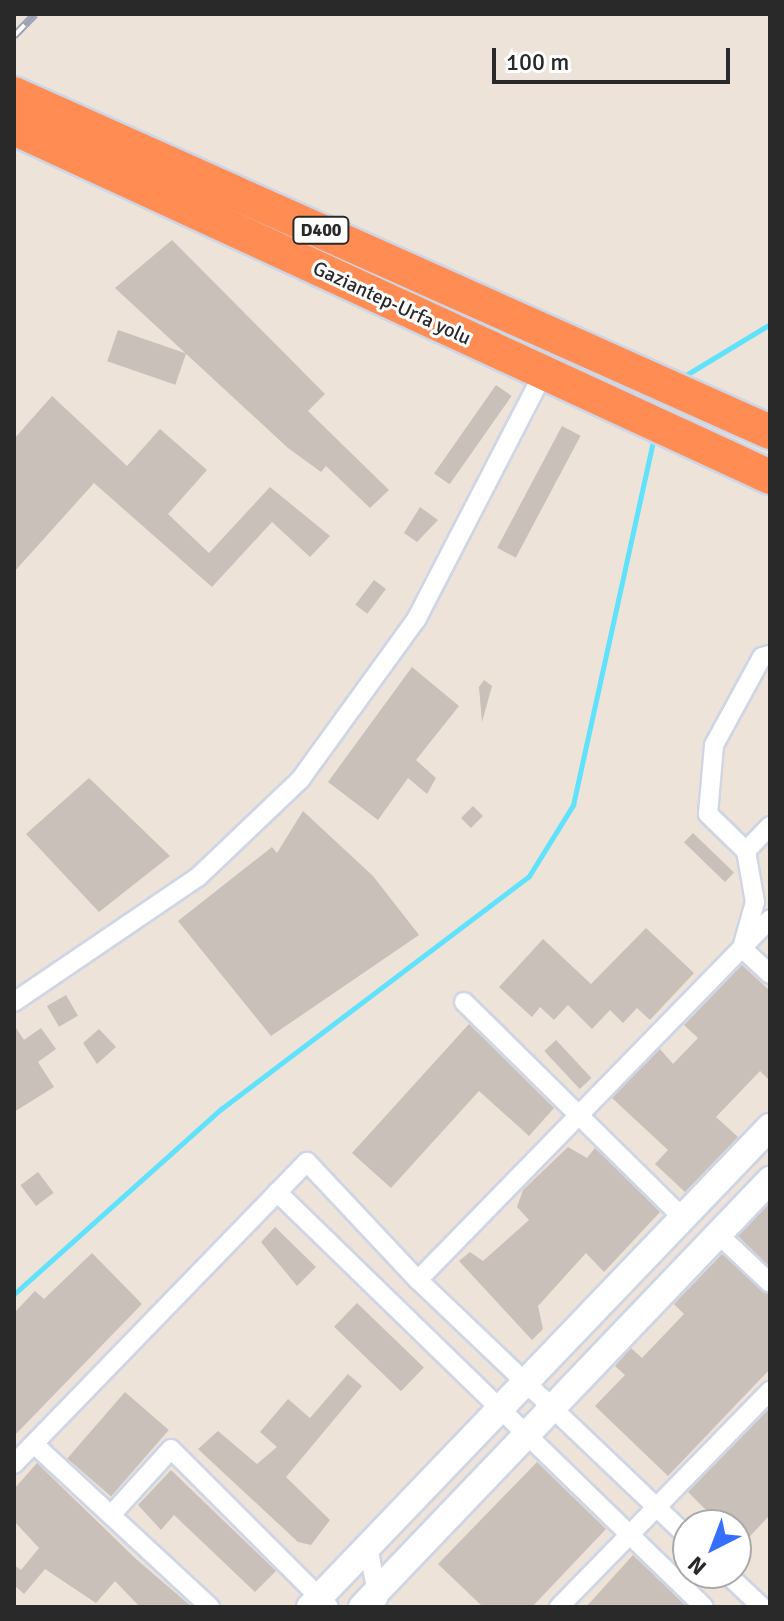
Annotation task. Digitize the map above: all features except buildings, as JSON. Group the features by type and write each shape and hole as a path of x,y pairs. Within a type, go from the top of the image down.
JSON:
{"highway":[{"name":"Gaziantep-Urfa yolu","path":"14,94 770,432"},
{"name":"Gaziantep-Urfa yolu","path":"14,128 770,477"}],"main road":[{"path":"321,1603 368,1546 770,1127"},
{"path":"373,1602 525,1436 770,1180"}],"street":[{"path":"14,1002 198,877 300,780 416,620 543,374"},
{"path":"742,948 755,902 746,851 708,814 714,745 762,657 770,655"},
{"path":"746,851 770,826"},
{"path":"418,1280 770,919"},
{"path":"742,948 770,974"},
{"path":"464,1002 683,1218"},
{"path":"14,1464 307,1162 418,1280 672,1522"},
{"path":"277,1192 498,1411 704,1607"},
{"path":"718,1234 770,1283"},
{"path":"559,1607 770,1391"},
{"path":"34,1444 210,1607"},
{"path":"111,1515 171,1449 321,1603"},
{"path":"368,1546 373,1602"},
{"path":"745,1589 766,1606"}],"waterway":[{"path":"681,378 770,324"},
{"path":"14,1294 221,1109 529,876 573,805 654,438"}],"railway":[{"path":"14,36 35,14"}]}
